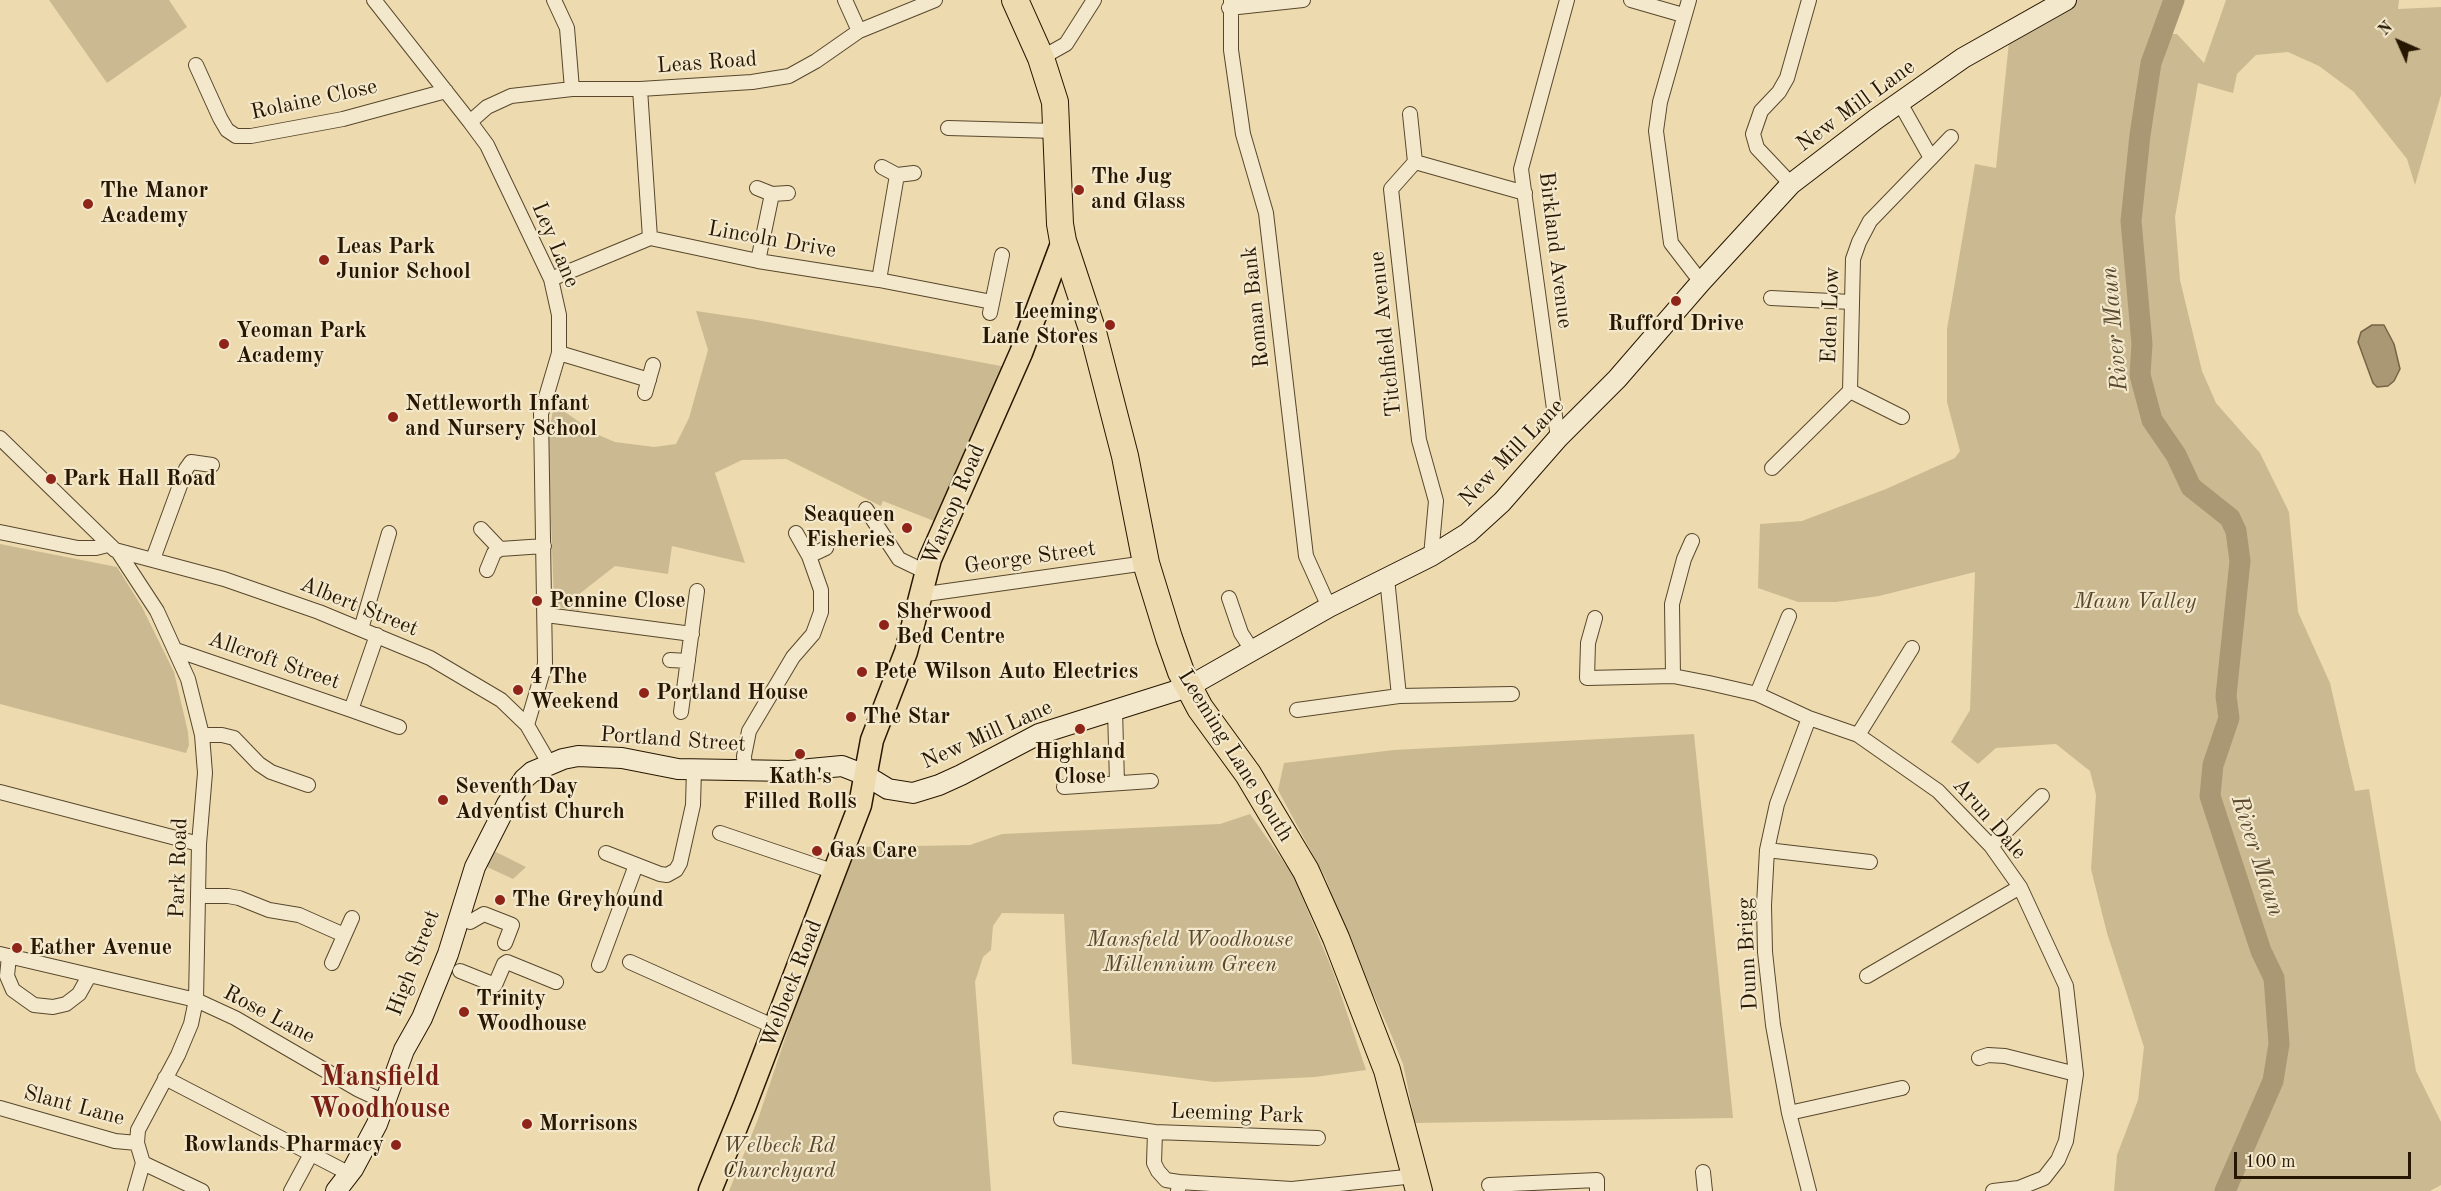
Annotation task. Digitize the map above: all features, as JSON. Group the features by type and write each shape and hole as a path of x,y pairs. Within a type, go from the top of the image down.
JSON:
{"highway":[{"name":"Leeming Lane South","path":"1015,0 1041,58 1055,102 1063,241 1093,332 1125,456 1146,562 1168,638 1188,687 1204,714 1248,774 1306,871 1336,938 1387,1070 1417,1184"}],"main road":[{"name":"Warsop Road","path":"865,775 872,740 906,651 926,572 946,519 1021,353 1063,241"},
{"name":"Welbeck Road","path":"710,1191 860,805 865,775"}],"street":[{"name":"Ley Lane","path":"374,0 487,146 551,279 559,315 559,353 541,414 545,664 527,724"},
{"path":"554,0 567,28 572,89"},
{"path":"845,0 859,31"},
{"name":"Leas Road","path":"470,122 488,107 511,96 572,89 640,89 782,78 816,61 859,31 935,0"},
{"path":"1041,58 1066,44 1094,0"},
{"path":"1230,4 1303,0"},
{"name":"Birkland Avenue","path":"1558,438 1521,169 1568,0"},
{"path":"1631,0 1683,15"},
{"path":"1689,0 1660,102 1656,131 1671,243 1701,282"},
{"path":"1791,184 1757,148 1753,134 1761,111 1779,92 1787,78 1809,0"},
{"name":"New Mill Lane","path":"865,775 893,791 921,791 961,775 1039,734 1188,687 1251,650 1431,556 1468,532 1503,502 1558,438 1617,379 1701,282 1791,184 1963,58 2066,0"},
{"name":"Roman Bank","path":"1230,4 1231,50 1243,134 1266,213 1306,556 1329,608"},
{"name":"Rolaine Close","path":"196,65 220,118 227,130 236,136 251,136 343,119 446,91"},
{"path":"551,279 650,237 640,89"},
{"path":"1900,102 1931,158"},
{"path":"1410,114 1415,162 1525,193"},
{"path":"948,128 1056,130"},
{"name":"Eden Low","path":"1772,468 1851,391 1853,259 1870,221 1951,137"},
{"name":"Titchfield Avenue","path":"1415,162 1391,189 1419,440 1436,501 1431,556"},
{"path":"882,167 897,175 914,173"},
{"path":"879,280 897,175"},
{"path":"757,188 772,195 788,193"},
{"path":"758,261 772,195"},
{"name":"Lincoln Drive","path":"650,237 758,261 879,280 991,307 1002,255"},
{"path":"1771,298 1851,302"},
{"path":"559,353 647,387 653,365"},
{"path":"1851,391 1902,417"},
{"path":"0,438 114,549"},
{"path":"153,559 186,469 191,462 212,465"},
{"path":"866,509 898,559 926,572"},
{"path":"481,529 500,549"},
{"name":"Albert Street","path":"0,532 78,548 114,549 153,559 224,579 377,635 430,658 501,699 527,724 549,763"},
{"path":"361,629 389,533"},
{"path":"745,770 744,756 748,731 793,657 813,634 821,612 821,590 809,556 796,533"},
{"path":"1673,676 1672,604 1684,560 1692,541"},
{"path":"487,570 494,553 500,549 544,546"},
{"path":"809,556 826,548"},
{"name":"Park Road","path":"114,549 157,610 188,679 202,735 205,773 199,844 200,896 196,1000 191,1024 178,1055 138,1130 137,1143"},
{"name":"George Street","path":"919,595 1146,562"},
{"path":"1387,578 1398,696"},
{"path":"681,712 697,591"},
{"path":"1229,598 1241,633 1251,650"},
{"path":"546,615 692,634"},
{"path":"1757,694 1789,616"},
{"name":"Arun Dale","path":"1595,618 1588,643 1587,678 1673,676 1757,694 1809,718 1858,735 1938,791 1991,846 2019,887 2066,986 2076,1074 2066,1141 2058,1160 2044,1178 2019,1188 1993,1191"},
{"name":"Allcroft Street","path":"176,650 351,710 377,635"},
{"path":"1858,735 1912,648"},
{"path":"670,660 688,661"},
{"path":"1297,710 1398,696 1512,694"},
{"path":"351,710 399,727"},
{"path":"1115,710 1117,783"},
{"name":"Dunn Brigg","path":"1809,718 1777,804 1767,850 1764,905 1765,952 1773,1025 1788,1113 1809,1191"},
{"path":"202,735 222,735 234,738 259,764 271,772 308,785"},
{"name":"Portland Street","path":"549,763 578,756 612,758 678,769 802,771 842,766 865,775"},
{"name":"High Street","path":"336,1191 350,1174 377,1124 404,1050 451,968 459,917 475,867 507,804 524,779 549,763"},
{"path":"606,853 636,865 667,875 671,874 680,863 693,805 694,769"},
{"path":"1064,787 1151,781"},
{"path":"0,792 199,844"},
{"path":"1991,846 2042,796"},
{"path":"720,833 835,872"},
{"path":"1767,850 1870,862"},
{"path":"599,965 636,865"},
{"path":"1867,976 2019,887"},
{"path":"200,896 239,898 269,910 299,915 344,935"},
{"path":"459,917 471,922 484,914 512,925 505,944"},
{"path":"332,963 352,918"},
{"path":"89,976 79,994 66,1004 53,1007 34,1005 13,990 7,976 4,955 196,1000"},
{"path":"451,968 495,985 507,962 556,982"},
{"path":"630,962 775,1027"},
{"name":"Rose Lane","path":"196,1000 235,1018 359,1090 385,1102"},
{"path":"1978,1058 1988,1055 2005,1056 2076,1074"},
{"path":"165,1078 350,1174"},
{"path":"1788,1113 1902,1088"},
{"name":"Slant Lane","path":"0,1108 115,1141 137,1143"},
{"name":"Leeming Park","path":"1061,1119 1155,1132 1318,1138"},
{"name":"Leeming Park","path":"1155,1132 1154,1163 1158,1172 1178,1187"},
{"path":"135,1191 142,1164 137,1143"},
{"path":"291,1191 311,1154"},
{"path":"142,1164 202,1191"},
{"path":"1703,1172 1705,1191"},
{"path":"1489,1185 1597,1180 1597,1191"},
{"path":"1178,1187 1292,1189 1417,1184"}],"green space":[{"path":"49,0 169,0 187,27 107,83"},
{"name":"Maun Valley","path":"2070,0 2166,0 2158,20 2143,92 2127,221 2146,375 2143,401 2150,409 2145,401 2147,375 2134,253 2144,126 2157,34 2177,34 2204,63 2226,0 2399,0 2398,9 2441,7 2441,95 2415,185 2407,159 2354,92 2319,66 2288,52 2256,55 2237,74 2233,93 2198,83 2175,217 2180,280 2202,371 2216,403 2260,453 2289,512 2298,612 2330,683 2355,791 2369,789 2416,1071 2441,1122 2441,1185 2430,1191 2114,1191 2117,1155 2138,1100 2144,1047 2107,933 2091,869 2096,795 2090,771 2056,744 1996,748 1978,764 1951,742 1970,710 1975,572 1879,596 1836,602 1798,602 1758,588 1760,524 1802,521 1886,489 1955,458 1960,451 1947,402 1947,329 1975,164 1996,168 2009,42"},
{"path":"696,311 757,320 1006,367 934,521 883,501 881,506 786,459 742,460 715,473 745,563 672,546 668,574 615,566 578,595 581,602 579,611 557,607 554,603 548,439 554,404 596,434 615,442 654,447 676,444 689,418 708,350"},
{"path":"0,544 117,567 142,607 174,672 188,732 189,745 186,753 0,704"},
{"path":"1694,734 1733,1118 1415,1123 1403,1064 1388,1027 1349,941 1326,879 1278,790 1284,763 1394,750"},
{"name":"Mansfield Woodhouse Millennium Green","path":"1250,814 1293,875 1334,974 1366,1070 1315,1077 1214,1082 1072,1064 1064,914 1002,913 993,926 991,950 983,957 975,982 991,1191 729,1191 758,1119 803,985 856,847 970,845 1002,834 1220,824"},
{"path":"492,850 526,867 513,879 485,866"}],"shaded area":[{"path":"2372,325 2384,325 2394,344 2400,369 2394,381 2388,386 2377,387 2373,383 2358,342 2361,332"}],"waterway":[{"name":"River Maun","path":"2174,0 2151,63 2140,135 2131,221 2142,344 2140,375 2152,420 2176,455 2191,487 2230,518 2236,531 2240,561 2226,696 2229,718 2213,765 2210,796 2261,951 2274,978 2279,1044 2273,1081 2225,1191"}],"place":[{"name":"The Jug and Glass","path":"1079,190"},
{"name":"The Manor Academy","path":"88,204"},
{"name":"Leas Park Junior School","path":"324,260"},
{"name":"Rufford Drive","path":"1676,301"},
{"name":"Leeming Lane Stores","path":"1110,325"},
{"name":"Yeoman Park Academy","path":"224,344"},
{"name":"Nettleworth Infant and Nursery School","path":"393,417"},
{"name":"Park Hall Road","path":"51,479"},
{"name":"Seaqueen Fisheries","path":"907,528"},
{"name":"Pennine Close","path":"537,601"},
{"name":"Sherwood Bed Centre","path":"884,625"},
{"name":"Pete Wilson Auto Electrics","path":"862,672"},
{"name":"4 The Weekend","path":"518,690"},
{"name":"Portland House","path":"644,693"},
{"name":"The Star","path":"851,717"},
{"name":"Highland Close","path":"1080,729"},
{"name":"Kath's Filled Rolls","path":"800,754"},
{"name":"Seventh Day Adventist Church","path":"443,800"},
{"name":"Gas Care","path":"817,851"},
{"name":"The Greyhound","path":"500,900"},
{"name":"Eather Avenue","path":"17,948"},
{"name":"Trinity Woodhouse","path":"464,1012"},
{"name":"Morrisons","path":"527,1124"},
{"name":"Rowlands Pharmacy","path":"396,1145"}],"district":[{"name":"Mansfield Woodhouse","path":"380,1094"}],"park label":[{"name":"Welbeck Rd Churchyard","path":"779,1158"}]}
